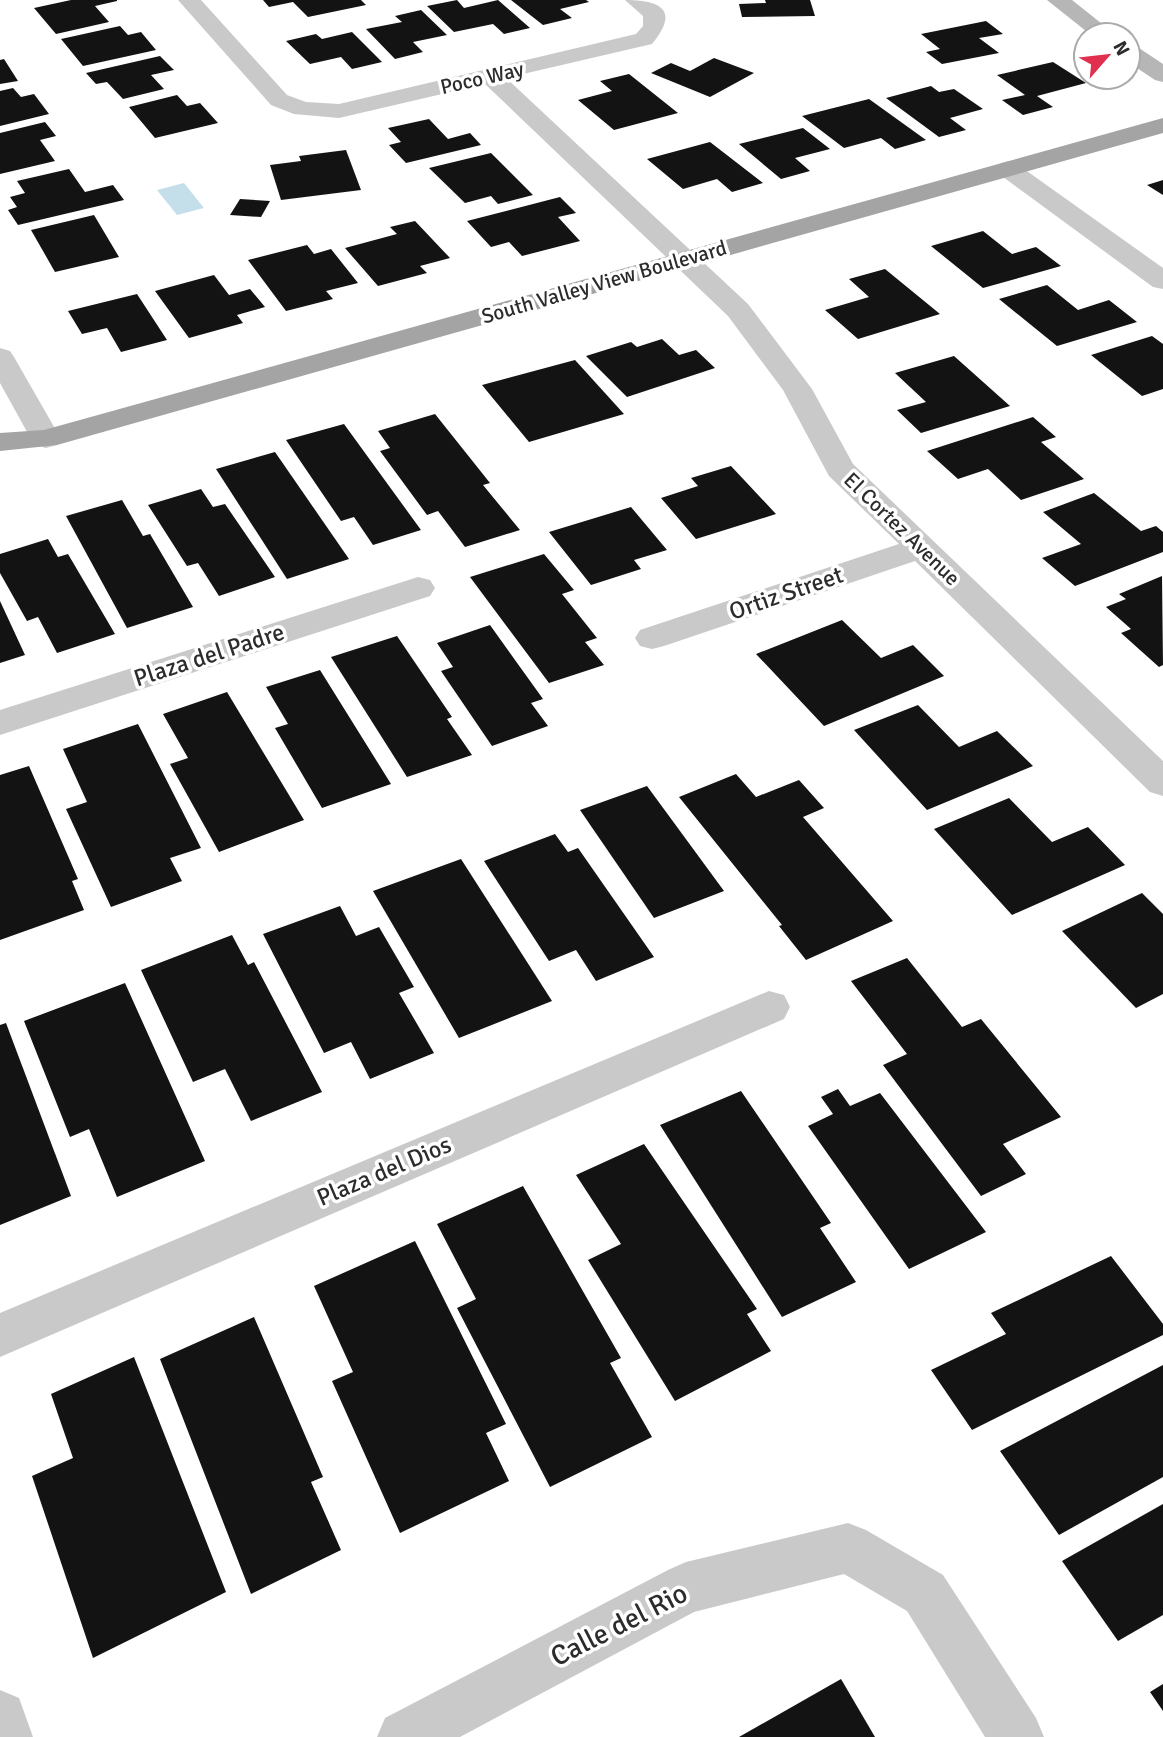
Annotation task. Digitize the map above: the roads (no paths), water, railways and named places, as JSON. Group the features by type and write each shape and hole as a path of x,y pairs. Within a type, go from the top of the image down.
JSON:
{"main road":[{"path":"1058,0 1086,21"},
{"path":"1142,61 1163,75"},
{"name":"South Valley View Boulevard","path":"0,442 46,439 1163,125"},
{"name":"South Valley View Boulevard","path":"0,467 46,439"}],"street":[{"name":"Poco Way","path":"189,0 279,100 303,109 339,111 644,39 654,27 653,14 636,0"},
{"name":"El Cortez Avenue","path":"490,76 738,310 797,389 840,469 1163,783"},
{"path":"1008,169 1163,281"},
{"path":"0,357 46,439"},
{"name":"Ortiz Street","path":"652,638 920,548"},
{"name":"Plaza del Padre","path":"0,723 418,588"},
{"name":"Plaza del Dios","path":"0,1335 769,1007"},
{"name":"Calle del Rio","path":"404,1737 686,1588 848,1548 925,1593 1017,1737"},
{"path":"0,1717 6,1737"}],"water":[{"path":"184,183 204,208 177,215 157,190"}]}
